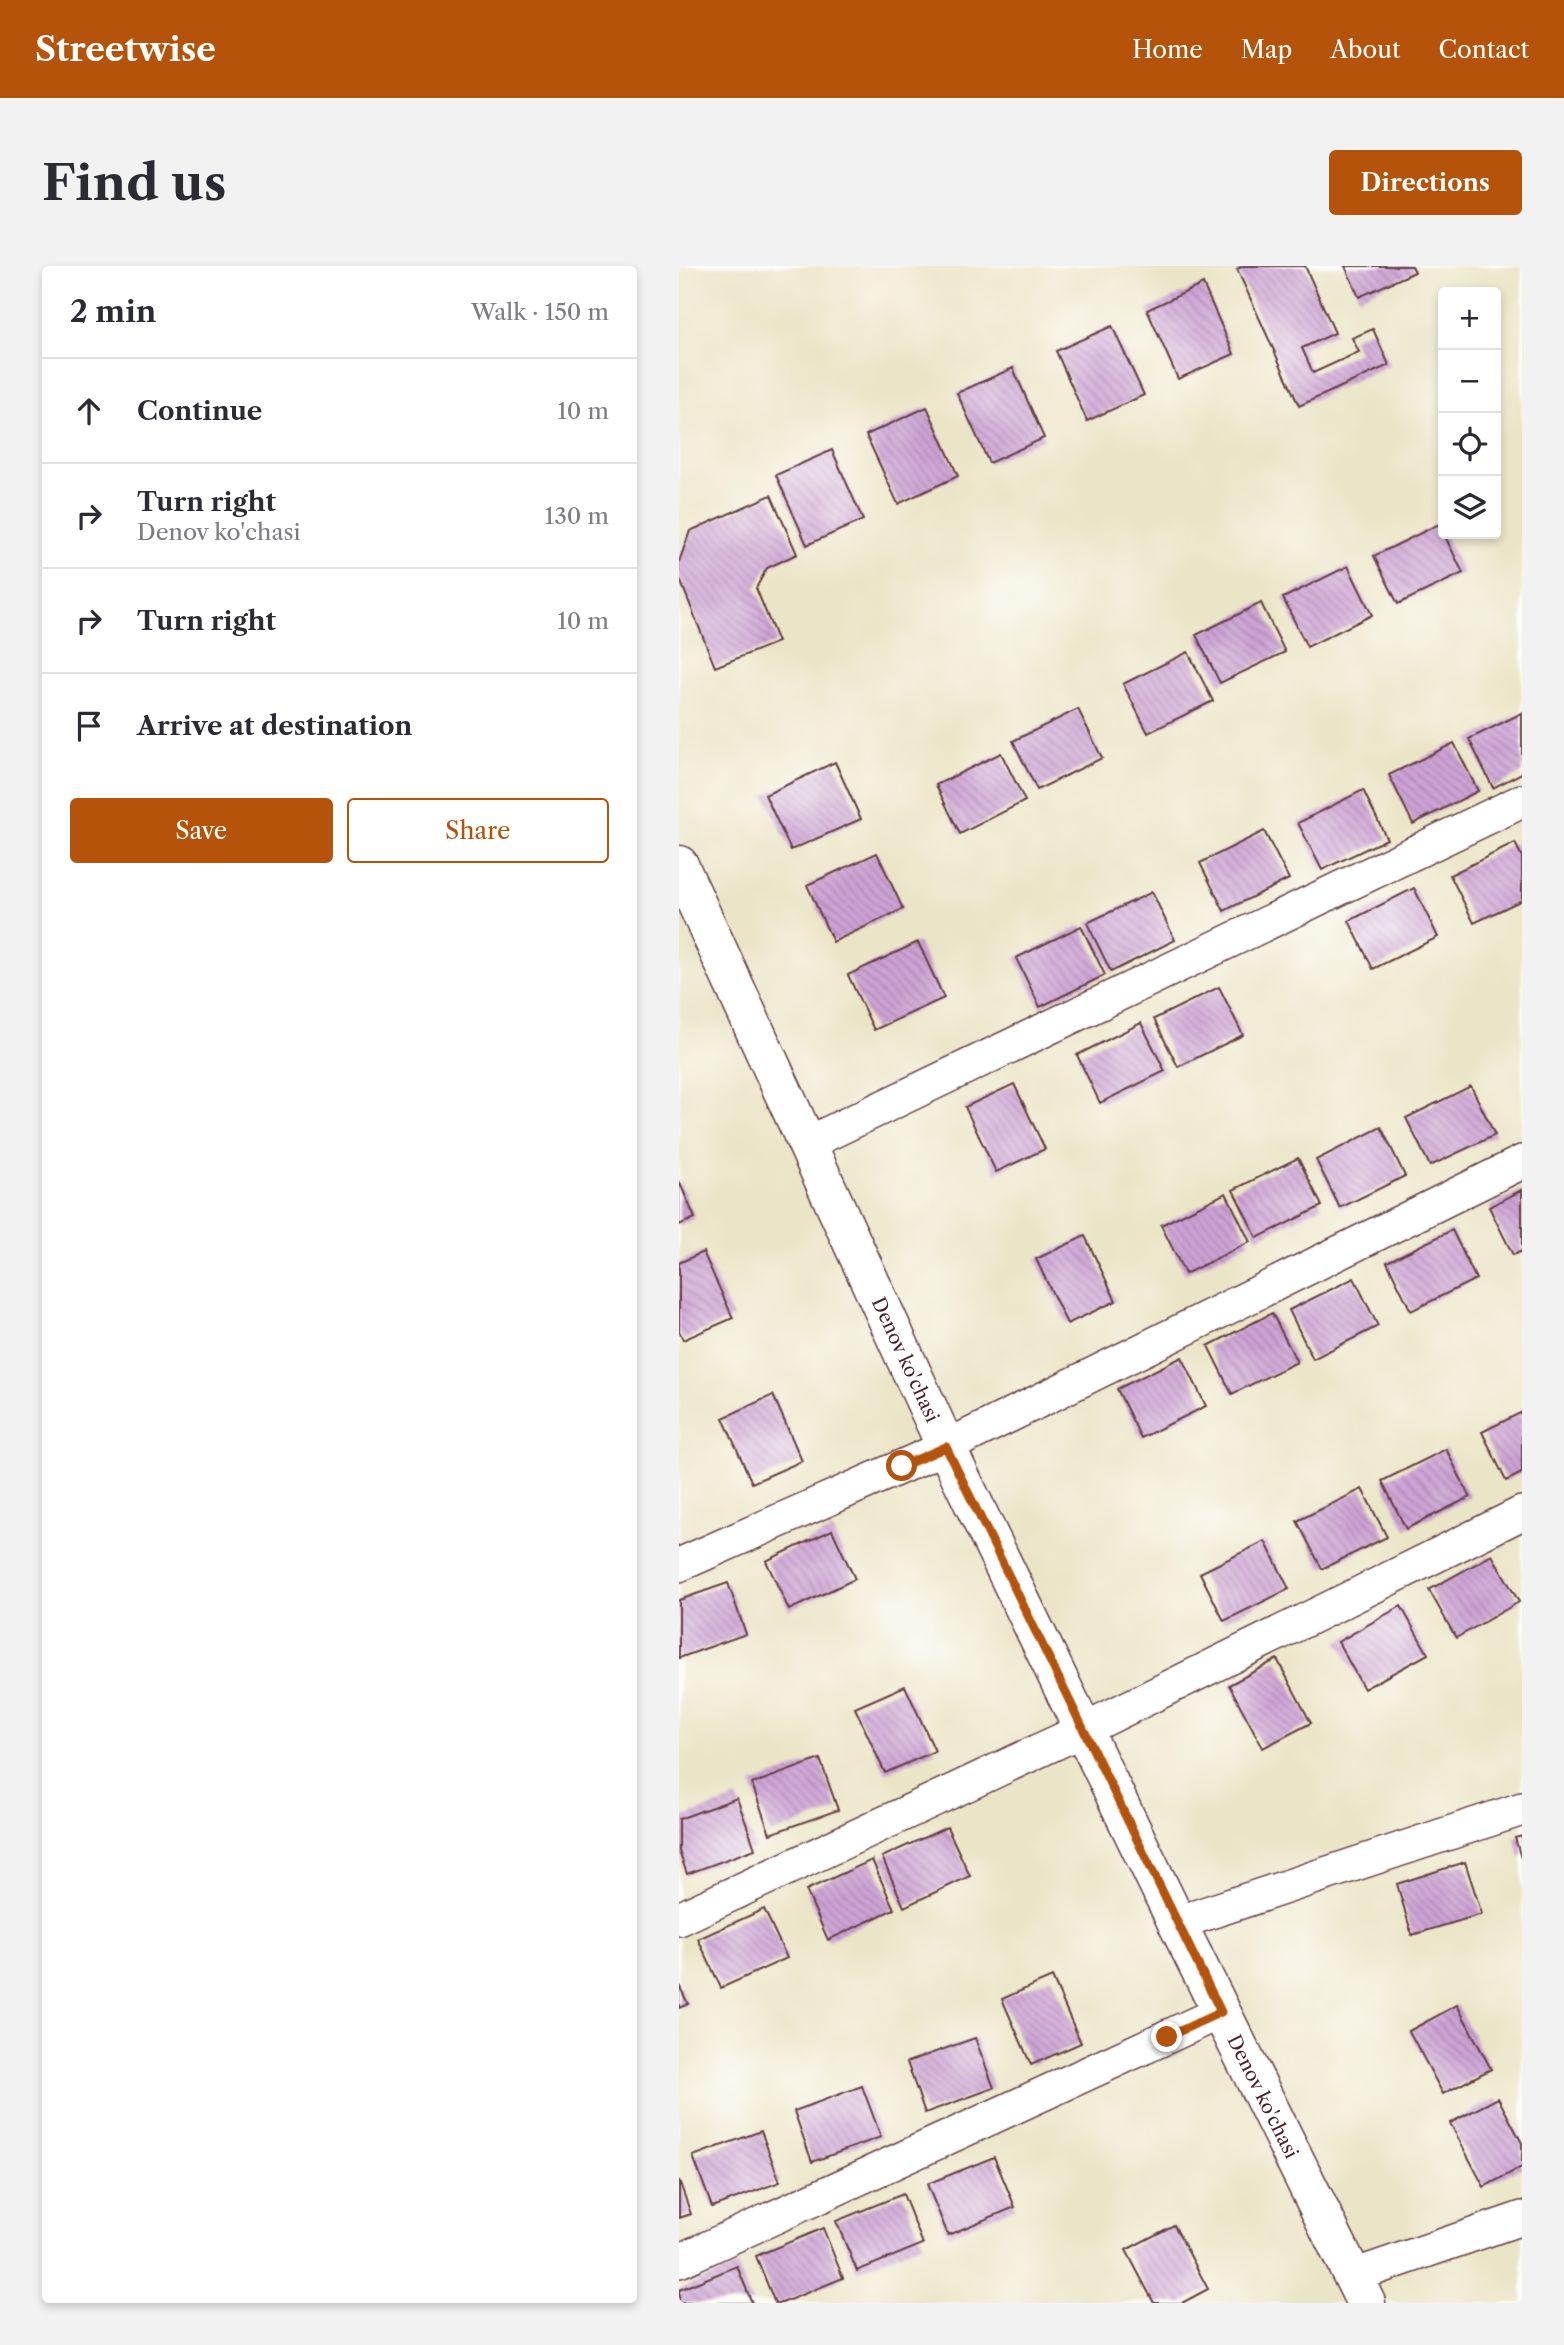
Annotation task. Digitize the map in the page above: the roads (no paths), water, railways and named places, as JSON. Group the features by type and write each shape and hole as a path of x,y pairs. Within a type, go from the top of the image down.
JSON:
{"street":[{"path":"808,1143 1522,801"},
{"name":"Denov ko'chasi","path":"679,865 946,1447 1359,2295"},
{"path":"679,1565 946,1447 1522,1162"},
{"path":"679,1919 1083,1730 1522,1513"},
{"path":"1177,1923 1522,1810"},
{"path":"679,2260 1221,2012"},
{"path":"1359,2295 1522,2218"}]}
